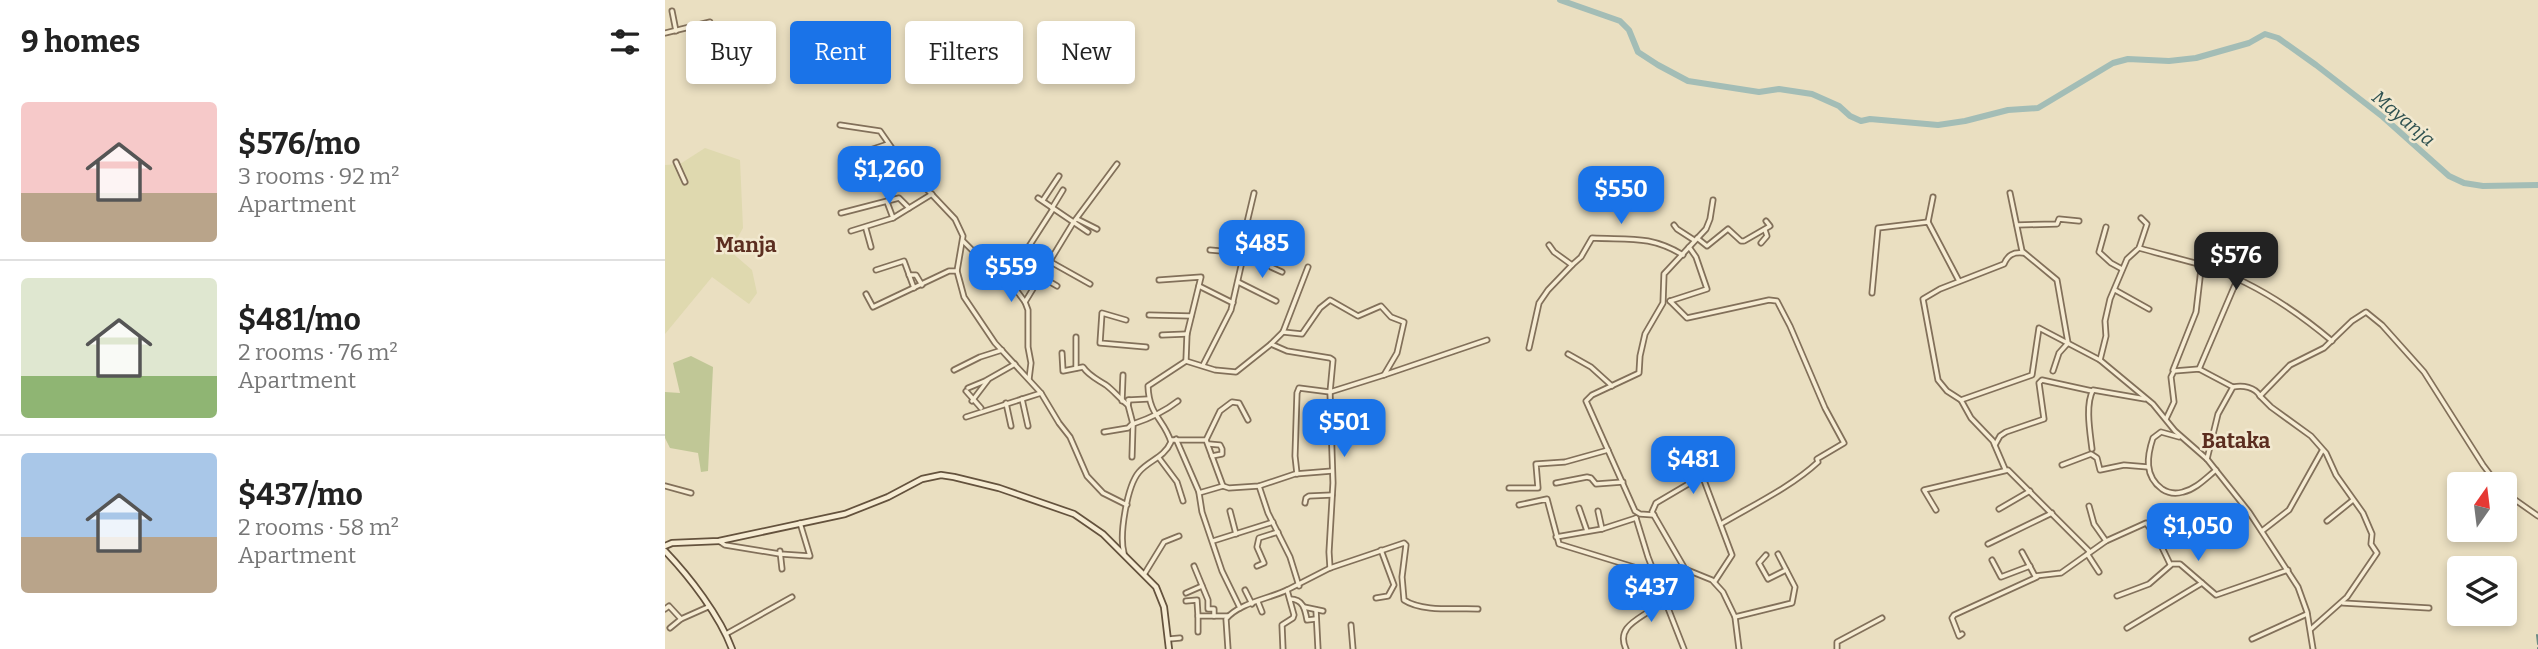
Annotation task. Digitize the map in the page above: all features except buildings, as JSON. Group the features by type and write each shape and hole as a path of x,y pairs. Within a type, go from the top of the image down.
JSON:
{"main road":[{"path":"732,649 726,634 665,548 672,543 719,541 853,512 922,479 941,475 999,488 1074,514 1124,552 1156,587 1164,607 1169,649"}],"street":[{"path":"673,11 676,31"},
{"path":"665,33 686,28"},
{"path":"840,125 880,131 903,164 955,219 963,241 979,257 1009,279 1028,310 1031,363 1029,381"},
{"path":"853,152 867,151 888,144"},
{"path":"676,162 685,182"},
{"path":"844,175 903,164"},
{"path":"1025,302 1073,223 1117,164"},
{"path":"1059,176 1040,200 1088,232"},
{"path":"1009,279 1063,190"},
{"path":"1203,365 1233,303 1254,193"},
{"path":"2010,193 2023,253"},
{"path":"851,231 893,218 932,194"},
{"path":"1933,197 1928,222 1959,281"},
{"path":"841,213 899,198 909,208"},
{"path":"1684,649 1638,516 1587,401 1592,395 1639,373 1645,334 1663,303 1664,274 1706,229 1713,200"},
{"path":"887,202 893,218"},
{"path":"2100,360 2106,336 2105,321 2122,276 2122,268 2139,248 2147,224 2141,218"},
{"path":"1077,219 1097,229"},
{"path":"2017,225 2057,225 2059,219 2079,221"},
{"path":"1674,225 1707,246 1728,229 1744,241 1770,226 1766,220"},
{"path":"1872,293 1878,228 1928,222"},
{"path":"2106,227 2099,252 2111,263 2122,268"},
{"path":"866,228 871,247"},
{"path":"1762,243 1767,236 1765,230"},
{"path":"1529,348 1539,303 1548,290 1581,257 1592,238 1629,238 1658,242 1683,255"},
{"path":"963,241 957,271 964,297 1002,350 1041,393 1070,438 1087,476 1103,492 1127,505"},
{"path":"1549,244 1554,252 1572,265"},
{"path":"1663,303 1707,289 1696,257 1689,247"},
{"path":"2139,248 2204,266 2237,279 2286,306 2332,341"},
{"path":"1210,250 1242,253 1282,272"},
{"path":"2068,343 2057,280 2023,253 2013,253 2007,257 2004,264 1959,281 1923,299 1938,380 1961,401 1971,418 1990,436 2005,469 2089,551 2088,555 2099,572"},
{"path":"876,270 904,261 914,288"},
{"path":"1049,261 1090,284"},
{"path":"2166,419 2174,402 2171,377 2196,312 2201,269 2204,266"},
{"path":"1240,608 1222,571 1202,512 1199,492 1174,440 1155,415 1148,399 1148,386 1186,361 1215,370 1236,372 1283,332 1308,267"},
{"path":"866,294 873,307 949,271 957,271"},
{"path":"909,275 916,275 922,285"},
{"path":"1040,276 1056,286"},
{"path":"1159,279 1201,277 1187,334 1186,361"},
{"path":"2199,369 2237,279"},
{"path":"1238,282 1276,301"},
{"path":"1199,286 1233,303"},
{"path":"2115,290 2149,309"},
{"path":"1283,332 1302,334 1320,308 1330,300 1358,316 1381,306 1391,317 1404,322 1397,353 1384,375"},
{"path":"1670,301 1687,318 1769,300 1777,301 1825,408 1844,443 1817,459 1818,462 1811,468 1778,492 1721,524"},
{"path":"1126,320 1102,313 1100,343 1146,347"},
{"path":"2260,396 2290,365 2318,352 2362,313 2370,314 2424,372 2489,472"},
{"path":"1149,315 1191,316"},
{"path":"1961,401 2032,375 2037,328 2100,360 2136,388 2181,437 2207,459 2262,531 2298,587 2311,628 2313,649"},
{"path":"1162,335 1187,334"},
{"path":"1076,337 1076,368"},
{"path":"1297,474 1295,456 1298,390 1301,387 1330,392 1487,340"},
{"path":"2053,371 2059,353 2068,343"},
{"path":"1271,344 1287,351 1332,359 1330,568"},
{"path":"954,370 1002,350"},
{"path":"1062,353 1063,371 1083,367 1088,374 1128,403 1148,399"},
{"path":"1568,354 1591,367 1612,386"},
{"path":"981,408 972,400 967,390 1015,364"},
{"path":"2173,372 2199,369 2233,387 2243,386 2254,390 2271,407 2311,436 2326,453 2336,475 2363,513 2372,534 2371,544 2377,552 2341,604 2311,628"},
{"path":"1122,376 1122,401"},
{"path":"972,400 989,379"},
{"path":"1995,445 2006,432 2045,419 2039,383 2042,380 2147,400"},
{"path":"2207,459 2218,414 2233,387"},
{"path":"2092,391 2089,430 2092,449"},
{"path":"966,417 1041,393"},
{"path":"1022,399 1028,426"},
{"path":"1104,432 1128,428 1178,401"},
{"path":"1223,486 1207,442 1220,411 1232,402 1240,403 1248,420"},
{"path":"1006,403 1011,426"},
{"path":"1128,403 1133,423 1132,457"},
{"path":"2181,437 2161,432 2154,436 2148,467 2155,483 2176,494 2193,488 2216,470"},
{"path":"1124,552 1122,543 1127,505 1137,473 1159,458 1174,440"},
{"path":"1174,440 1220,445 1222,454 1212,456"},
{"path":"1509,488 1538,488 1536,464 1565,461 1608,450"},
{"path":"2262,531 2290,510 2322,451"},
{"path":"2062,465 2091,454 2097,458 2100,470 2124,465 2148,467"},
{"path":"1159,458 1177,482 1182,501"},
{"path":"1936,510 1924,490 2005,469"},
{"path":"1708,470 1656,502 1652,510 1685,569 1714,582 1723,592 1735,617 1739,649"},
{"path":"1199,492 1223,486 1259,486 1297,474 1333,471"},
{"path":"1702,475 1732,555 1714,582"},
{"path":"1556,483 1587,477 1596,484 1623,482"},
{"path":"665,486 691,493"},
{"path":"1259,486 1290,557 1299,586"},
{"path":"1999,509 2030,491"},
{"path":"1305,503 1309,496 1332,495"},
{"path":"1519,505 1547,499 1559,544 1637,568 1655,570"},
{"path":"2327,521 2353,500"},
{"path":"2517,501 2538,516"},
{"path":"2088,506 2094,524 2106,541"},
{"path":"1579,508 1587,531"},
{"path":"1230,511 1236,534"},
{"path":"1598,511 1602,529"},
{"path":"1988,544 2052,513"},
{"path":"1556,537 1602,529 1638,516 1654,516"},
{"path":"1213,541 1273,522"},
{"path":"719,541 725,545 810,556 800,523"},
{"path":"1962,634 1959,636 1952,618 1954,615 2037,577 2061,573 2106,541 2147,524 2170,564"},
{"path":"1258,566 1264,563 1257,547 1259,538 1277,532"},
{"path":"1145,573 1164,542 1179,536"},
{"path":"1199,617 1228,616 1240,608 1299,586 1330,568 1404,543 1402,597 1409,604 1437,609 1478,609"},
{"path":"1376,598 1388,596 1394,585 1381,550"},
{"path":"2022,552 2037,577"},
{"path":"780,553 782,569"},
{"path":"1735,617 1791,603 1794,599 1795,587 1778,554"},
{"path":"1766,555 1759,563 1768,579 1786,570"},
{"path":"1992,560 2001,578 2030,566"},
{"path":"2117,596 2156,580 2170,564 2180,564 2213,595 2222,595 2288,570"},
{"path":"1195,566 1208,600 1208,609 1214,609 1214,617"},
{"path":"2127,628 2201,583"},
{"path":"1186,593 1202,586"},
{"path":"1245,590 1252,604"},
{"path":"1283,649 1282,625 1294,615 1287,590"},
{"path":"726,634 792,597"},
{"path":"1240,608 1241,598"},
{"path":"1626,649 1623,642 1624,632 1630,624 1665,598"},
{"path":"1290,599 1300,601 1307,620 1316,619"},
{"path":"1186,601 1197,600 1198,632"},
{"path":"1258,602 1262,612"},
{"path":"2341,604 2355,602 2429,608"},
{"path":"665,609 669,606 681,619"},
{"path":"670,628 681,619 708,607"},
{"path":"1304,607 1323,611"},
{"path":"1316,610 1318,649"},
{"path":"2252,639 2307,614"},
{"path":"1228,616 1228,649"},
{"path":"1837,649 1837,642 1882,618"},
{"path":"1351,625 1353,649"},
{"path":"1167,640 1179,638"}],"shaded area":[{"path":"705,148 740,160 743,228 730,251 752,270 757,293 749,304 712,277 665,334 665,165 680,164"}],"green space":[{"path":"691,356 713,367 708,471 701,472 698,453 670,448 665,438 665,392 680,393 673,363"}],"waterway":[{"name":"Mayanja","path":"1560,0 1620,21 1629,30 1638,52 1688,81 1759,92 1779,89 1812,94 1839,106 1861,121 1870,119 1938,125 2008,110 2038,108 2113,63 2128,59 2169,61 2196,58 2249,43 2265,34 2278,38 2316,65 2383,117 2449,176 2464,183 2483,186 2538,185"},
{"path":"2537,635 2538,644"}],"district":[{"name":"Manja","path":"746,245"},
{"name":"Bataka","path":"2236,441"}]}
